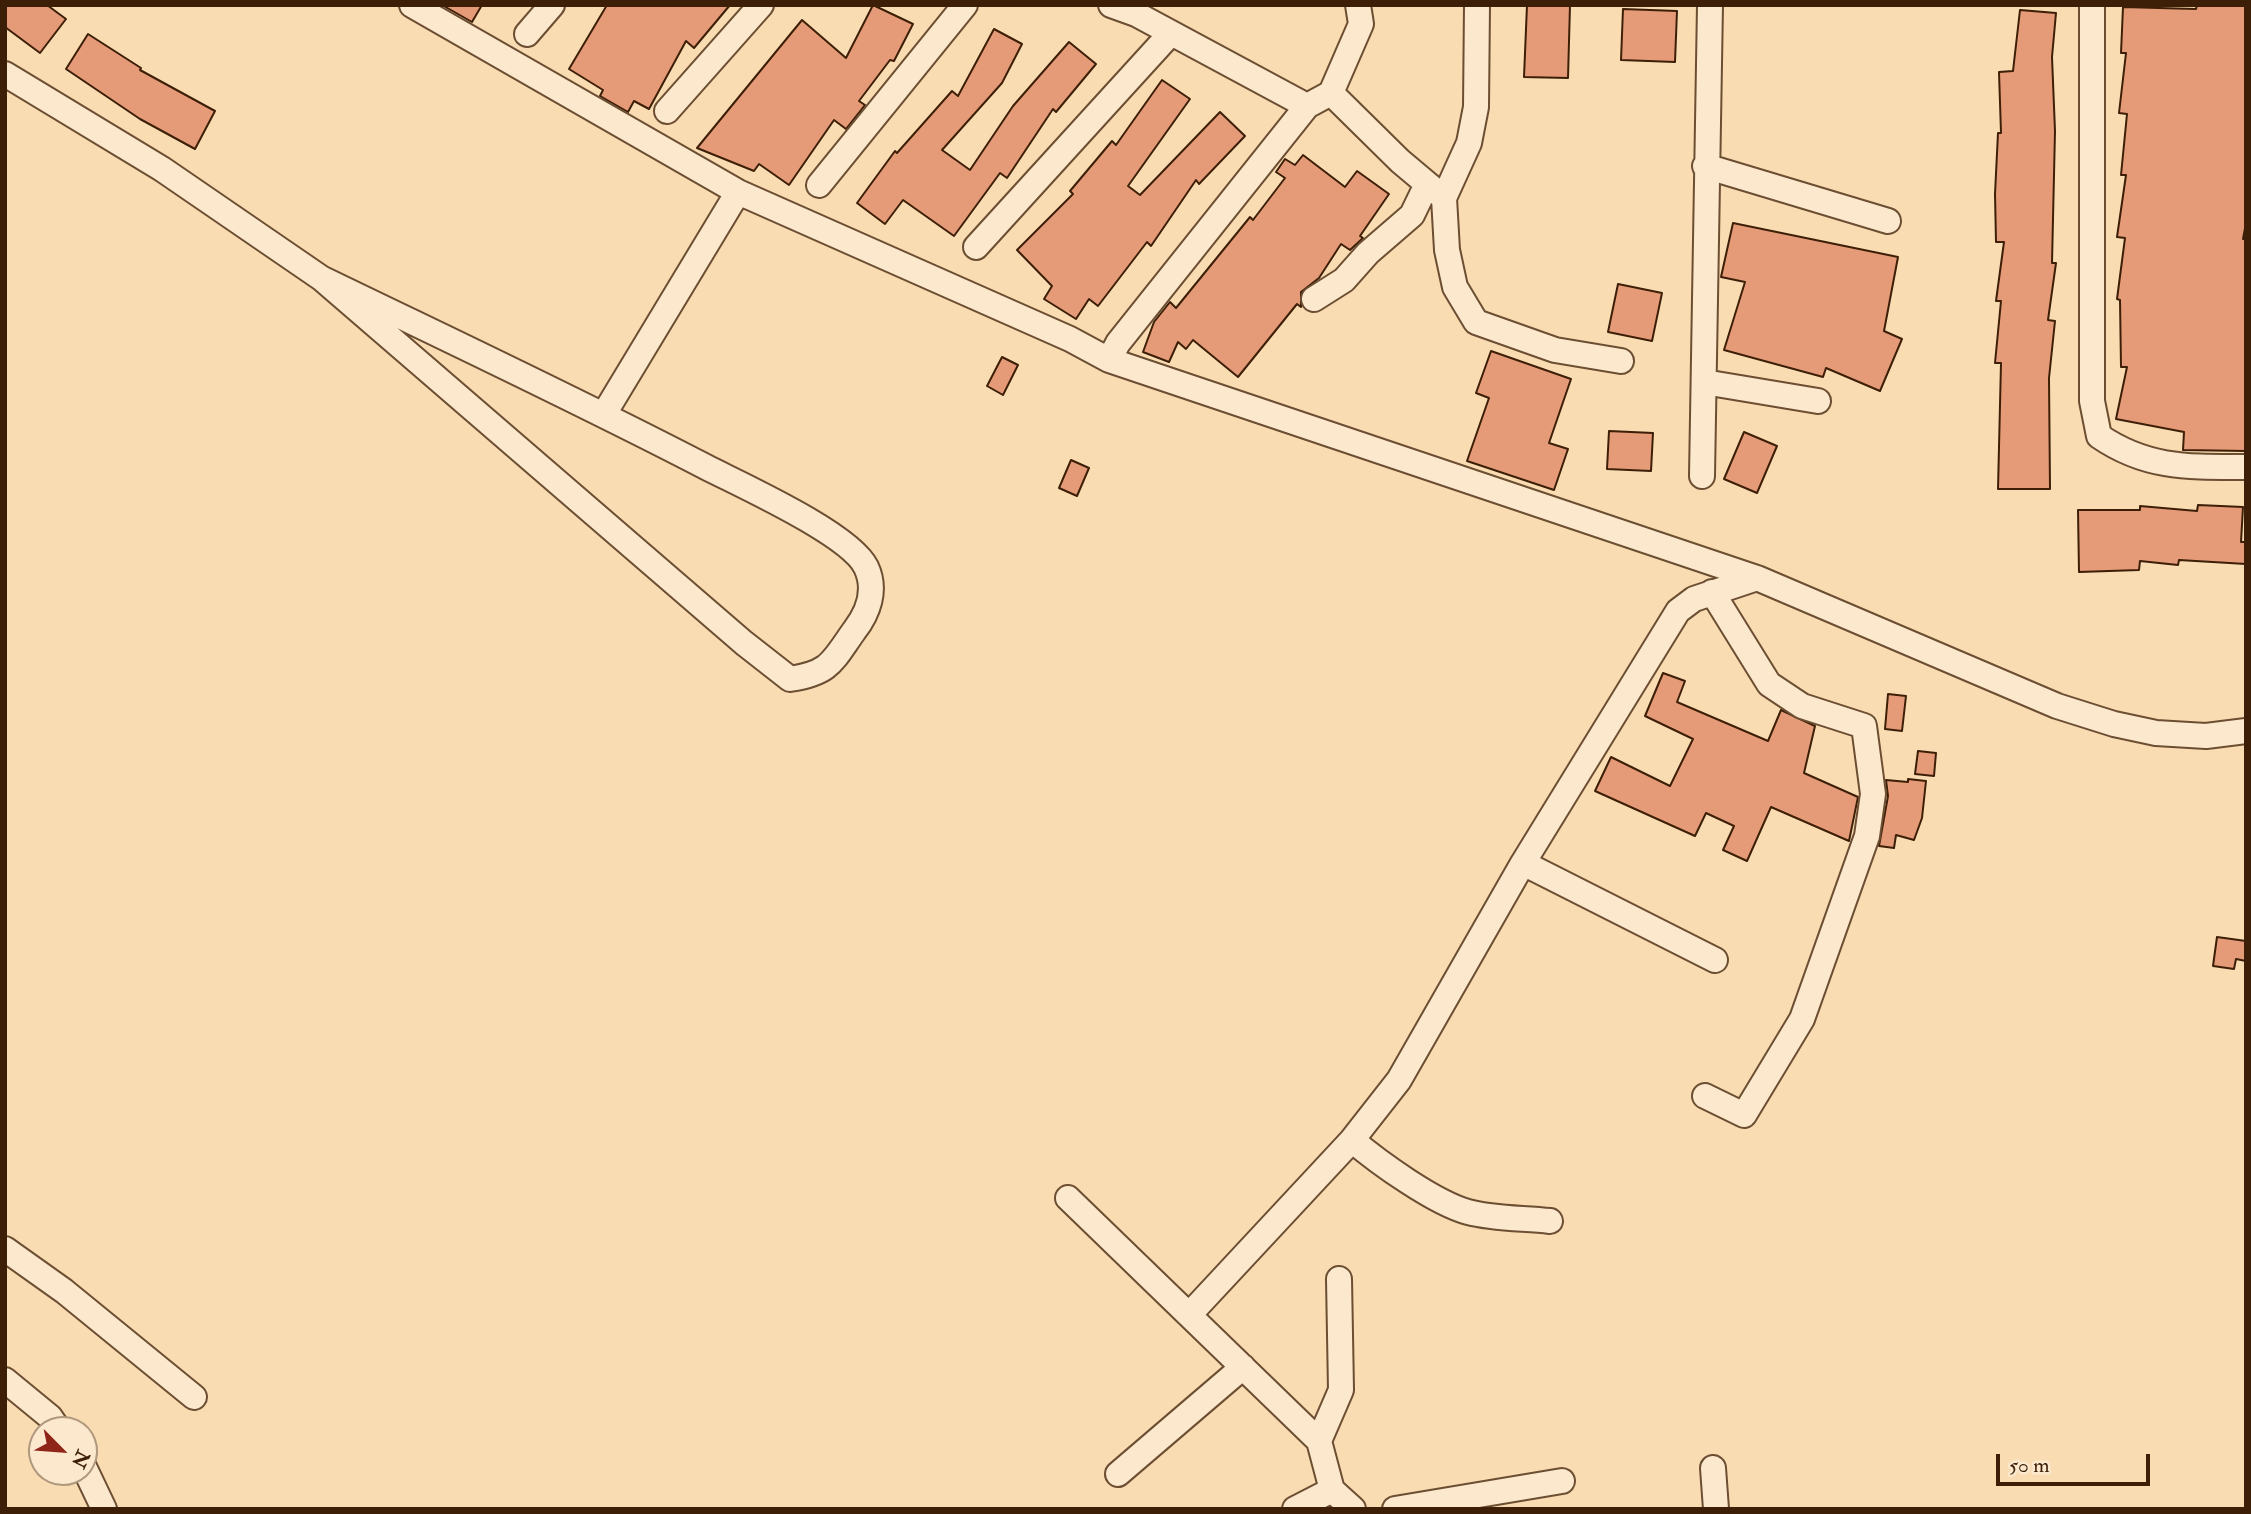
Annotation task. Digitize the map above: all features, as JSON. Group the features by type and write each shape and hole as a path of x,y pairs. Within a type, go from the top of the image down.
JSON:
{"street":[{"path":"412,5 738,192 1070,339 1110,360 1757,578 2057,706 2114,724 2156,733 2206,736 2246,731"},
{"path":"527,34 552,5"},
{"path":"667,111 761,5"},
{"path":"819,186 965,5"},
{"path":"1111,5 1136,14 1307,106"},
{"path":"1110,360 1118,343 1307,106 1331,93 1361,24 1358,5"},
{"path":"1314,299 1344,280 1368,253 1436,191 1469,143 1476,107 1477,5"},
{"path":"1702,476 1705,166 1710,5"},
{"path":"2092,5 2091,401 2099,436 2124,454 2182,467 2246,467"},
{"path":"976,247 1171,33"},
{"path":"5,74 162,169 321,278 744,643 790,679 826,670 866,615 871,588 866,567 854,552 805,518 604,414 321,278"},
{"path":"1331,93 1436,191 1455,287 1476,322 1555,350 1621,361"},
{"path":"1705,166 1888,221"},
{"path":"604,414 738,192"},
{"path":"1704,383 1818,401"},
{"path":"1189,1315 1352,1140 1399,1080 1523,863 1678,611 1693,599 1757,578"},
{"path":"1704,1096 1744,1115 1778,1063 1802,1019 1867,836 1873,794 1864,726 1802,706 1769,684 1712,592"},
{"path":"1523,863 1715,960"},
{"path":"1352,1140 1372,1157 1448,1204 1468,1212 1549,1221"},
{"path":"1068,1198 1319,1441 1332,1490 1353,1509"},
{"path":"5,1249 64,1291 194,1397"},
{"path":"1319,1441 1341,1390 1339,1279"},
{"path":"1118,1474 1242,1367"},
{"path":"5,1380 49,1416"},
{"path":"1713,1468 1716,1509"},
{"path":"1395,1509 1562,1481"},
{"path":"93,1486 104,1509"},
{"path":"1295,1509 1332,1490"}],"building":[{"path":"5,5 47,5 66,19 40,53 5,27"},
{"path":"442,5 482,5 472,22"},
{"path":"607,5 730,5 694,48 686,41 649,109 634,101 628,112 600,96 603,90 569,69"},
{"path":"873,5 913,24 894,61 890,60 859,101 865,105 846,129 834,120 789,185 759,164 754,171 697,148 802,20 846,58"},
{"path":"1527,5 1570,5 1568,78 1524,77"},
{"path":"2197,5 2246,5 2246,223 2243,239 2246,239 2246,451 2183,450 2184,432 2116,419 2127,367 2121,367 2120,300 2117,299 2125,238 2117,237 2126,175 2121,175 2127,114 2119,113 2126,53 2121,53 2123,7 2196,9"},
{"path":"1623,9 1677,11 1675,62 1621,60"},
{"path":"2020,10 2056,13 2052,57 2055,131 2052,263 2056,263 2048,320 2055,321 2049,378 2050,489 1998,489 2001,363 1995,363 2001,301 1996,301 2004,242 1996,242 1995,194 1998,133 2001,133 1999,72 2013,71"},
{"path":"994,29 1022,44 1002,83 942,150 970,170 1013,106 1069,42 1096,64 1056,112 1053,109 1007,178 1000,173 954,236 903,200 885,224 857,203 895,151 897,153 952,91 958,96"},
{"path":"88,34 141,68 140,70 215,111 195,149 140,119 66,69"},
{"path":"1162,80 1190,99 1128,186 1140,195 1220,112 1245,136 1199,184 1196,180 1151,246 1147,242 1098,306 1089,299 1076,319 1044,299 1052,286 1017,250 1073,194 1070,191 1112,141 1116,145"},
{"path":"1303,155 1345,187 1357,171 1389,194 1360,236 1363,238 1350,250 1341,244 1319,278 1301,292 1301,307 1297,304 1238,377 1193,340 1186,349 1178,342 1169,362 1143,352 1154,322 1170,302 1176,308 1250,217 1253,220 1285,178 1276,172 1285,159 1295,165"},
{"path":"1733,223 1898,257 1884,331 1902,339 1880,391 1826,368 1823,377 1724,350 1745,282 1721,277"},
{"path":"1618,284 1662,293 1652,341 1608,332"},
{"path":"1491,351 1571,379 1549,443 1568,449 1554,490 1467,461 1489,398 1476,393"},
{"path":"1002,357 1018,365 1003,395 987,386"},
{"path":"1609,431 1653,433 1651,471 1607,469"},
{"path":"1744,432 1777,446 1757,493 1724,479"},
{"path":"1071,460 1089,468 1077,496 1059,488"},
{"path":"2198,505 2243,507 2241,542 2246,542 2246,564 2179,560 2178,565 2140,561 2139,570 2079,572 2078,510 2140,510 2140,506 2197,511"},
{"path":"1663,673 1685,681 1677,702 1768,741 1781,710 1815,726 1804,773 1858,797 1849,841 1771,807 1747,861 1723,850 1734,826 1706,813 1695,836 1595,791 1611,757 1670,786 1693,739 1645,716"},
{"path":"1888,694 1906,696 1902,731 1885,729"},
{"path":"1918,751 1936,753 1934,776 1915,774"},
{"path":"1908,779 1926,781 1922,818 1914,840 1896,835 1894,848 1879,846 1888,796 1886,780 1908,782"},
{"path":"2217,937 2246,941 2246,961 2236,959 2234,969 2213,966"}]}
